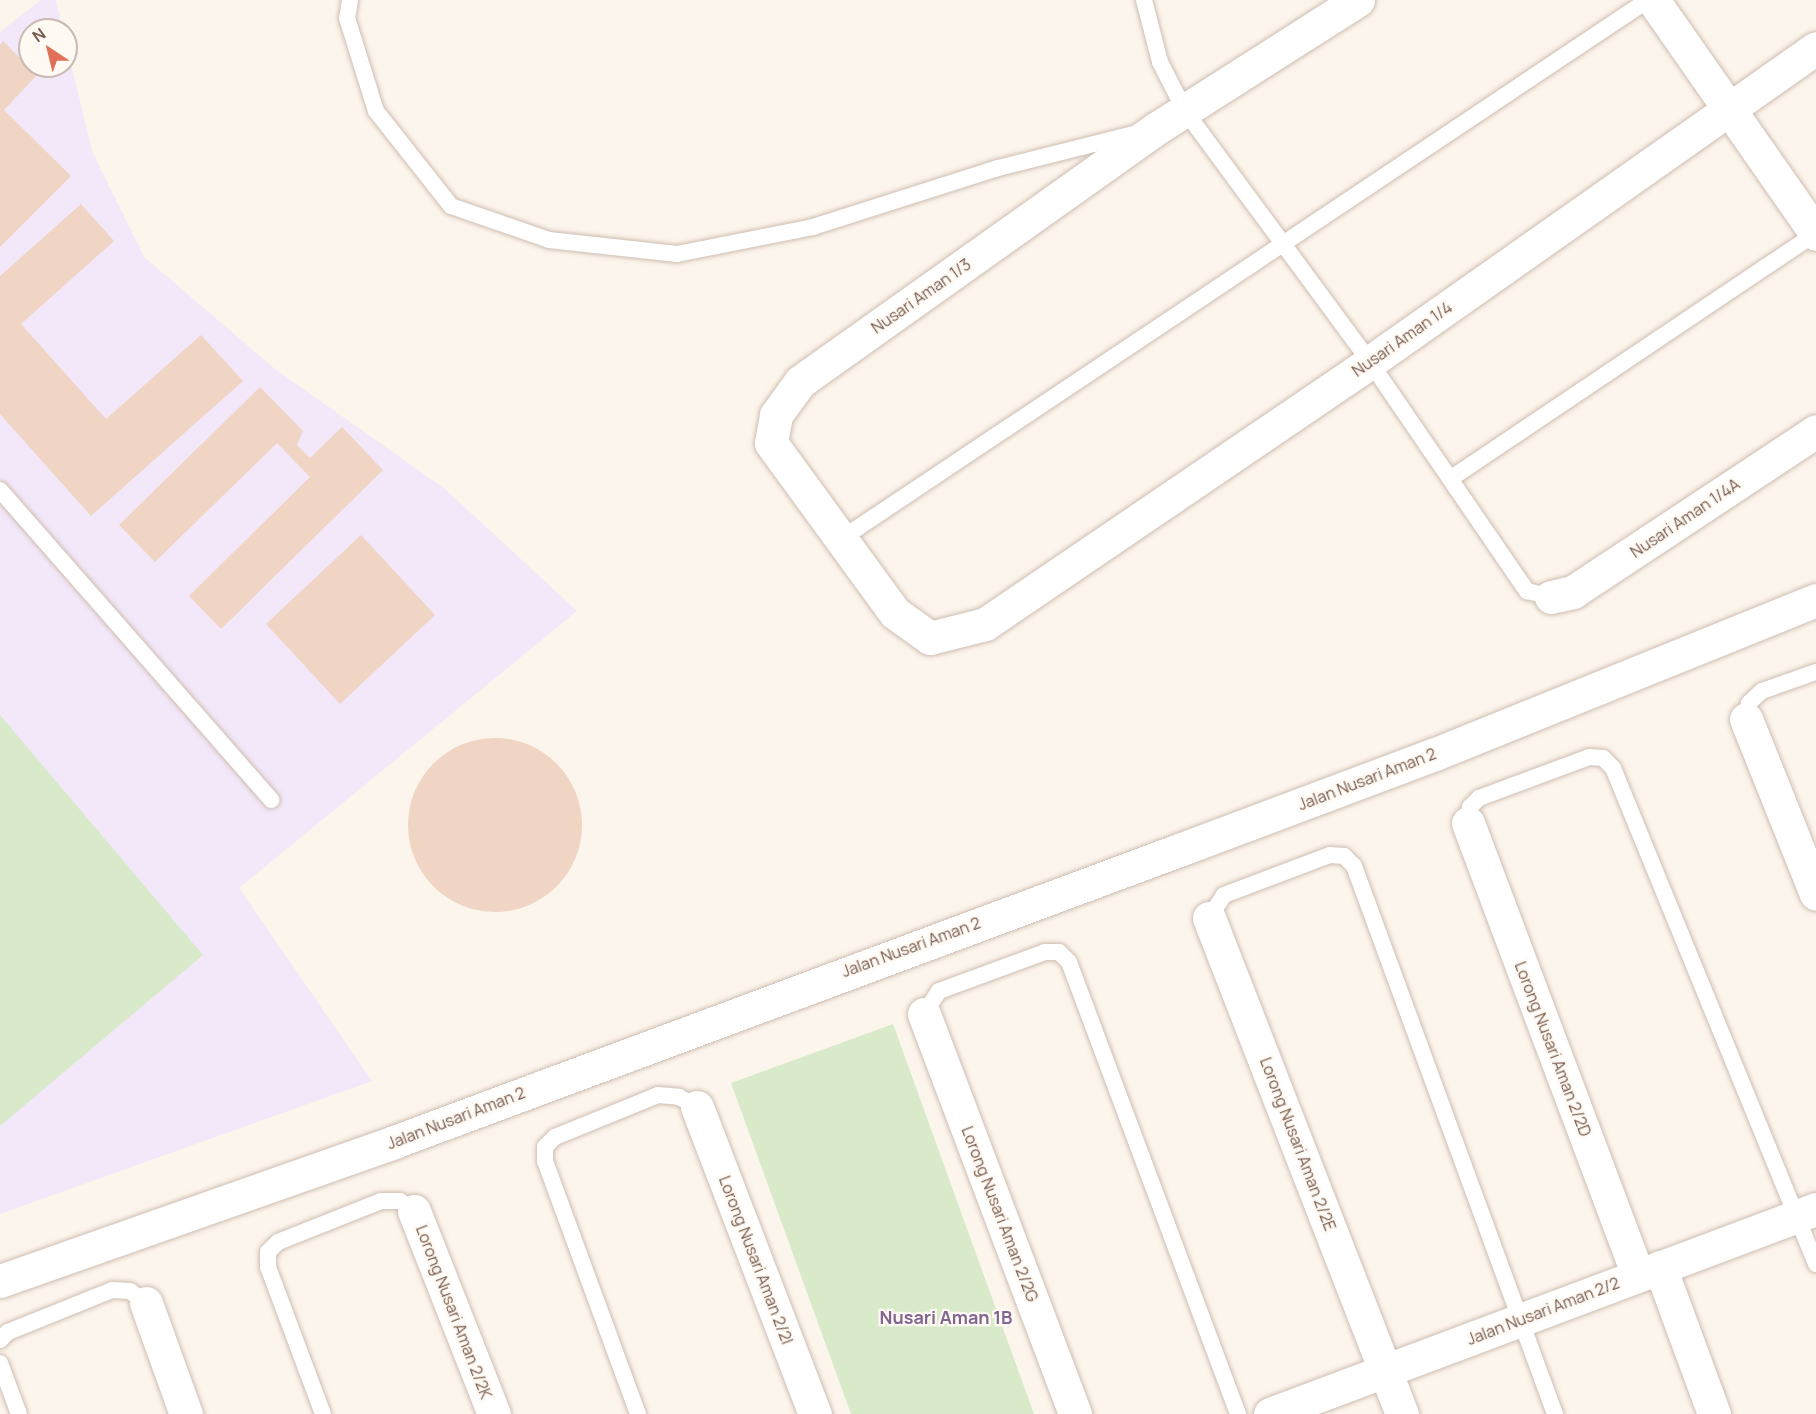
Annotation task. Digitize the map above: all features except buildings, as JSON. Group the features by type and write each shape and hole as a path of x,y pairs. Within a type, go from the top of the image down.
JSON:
{"street":[{"name":"Nusari Aman 1/3","path":"985,624 930,638 895,613 771,443 776,415 800,382 1157,128 1358,0"},
{"path":"1653,0 1816,234"},
{"name":"Nusari Aman 1/4","path":"985,624 1370,362 1816,48"},
{"name":"Nusari Aman 1/4A","path":"1551,597 1573,592 1816,431"},
{"name":"Jalan Nusari Aman 2","path":"0,1281 394,1142 1193,845 1435,754 1816,600"},
{"path":"1746,719 1816,894"},
{"name":"Lorong Nusari Aman 2/2D","path":"1468,823 1649,1271 1714,1414"},
{"name":"Lorong Nusari Aman 2/2E","path":"1209,918 1402,1414"},
{"name":"Lorong Nusari Aman 2/2G","path":"924,1014 1075,1414"},
{"name":"Lorong Nusari Aman 2/2I","path":"697,1107 815,1414"},
{"name":"Lorong Nusari Aman 2/2K","path":"414,1211 494,1414"},
{"name":"Jalan Nusari Aman 2/2","path":"1270,1414 1806,1212"},
{"path":"146,1303 186,1414"}],"lane":[{"path":"350,0 347,18 376,111 452,206 549,240 677,254 813,227 998,168 1157,128"},
{"path":"1144,0 1160,63 1185,111 1370,362 1527,591 1551,597"},
{"path":"841,539 1648,0"},
{"path":"1450,479 1816,234"},
{"path":"0,490 271,800"},
{"path":"1746,719 1749,703 1762,691 1816,672"},
{"path":"1468,823 1470,807 1479,798 1589,758 1604,758 1613,768 1806,1212 1816,1264"},
{"path":"1209,918 1224,895 1330,855 1344,856 1354,866 1518,1320 1555,1414"},
{"path":"924,1014 939,991 1045,952 1059,952 1069,962 1238,1414"},
{"path":"638,1414 545,1161 545,1147 555,1137 658,1095 679,1097 697,1107"},
{"path":"323,1414 268,1267 268,1252 279,1242 381,1201 400,1201 414,1211"},
{"path":"0,1340 9,1332 112,1290 130,1291 146,1303"},
{"path":"0,1363 19,1414"}],"shaded area":[{"path":"41,0 56,0 60,18 18,18 18,78 74,78 92,151 144,257 275,369 445,489 577,611 239,888 372,1081 0,1214 0,32"}],"green space":[{"path":"0,715 203,955 0,1126"},
{"path":"893,1024 1034,1414 851,1414 731,1083"}],"district":[{"name":"Nusari Aman 1B","path":"946,1317"}]}
